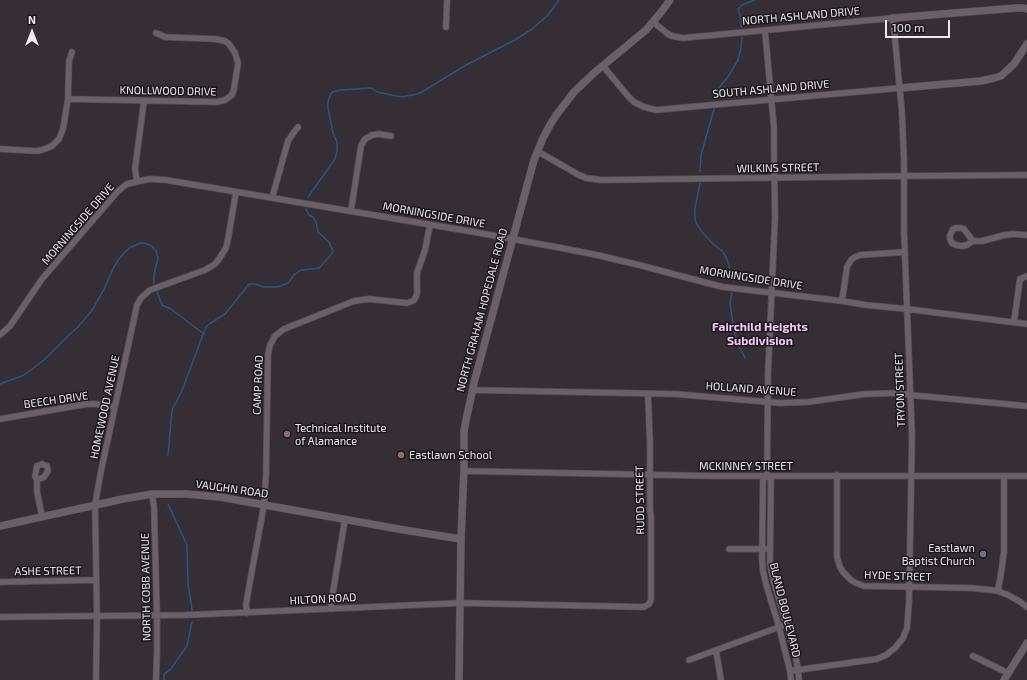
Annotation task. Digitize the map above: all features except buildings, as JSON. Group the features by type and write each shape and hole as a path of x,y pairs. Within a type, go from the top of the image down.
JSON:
{"street":[{"path":"446,27 447,0"},
{"name":"NORTH GRAHAM HOPEDALE ROAD","path":"459,680 464,431 468,405 512,238 537,151 550,125 565,103 584,82 646,30 662,12 670,0"},
{"name":"NORTH ASHLAND DRIVE","path":"653,22 668,34 678,38 683,38 893,18 1027,8"},
{"name":"TRYON STREET","path":"790,671 877,659 886,655 895,648 903,638 907,628 912,436 902,113 893,18"},
{"name":"BLAND BOULEVARD","path":"765,31 774,135 775,218 768,373 767,476 763,479 762,560 764,578 779,628 791,680"},
{"name":"KNOLLWOOD DRIVE","path":"68,99 221,102 232,95 238,63 235,53 229,44 215,39 165,37 156,33"},
{"name":"SOUTH ASHLAND DRIVE","path":"603,66 627,95 639,105 656,110 988,80 1001,76 1014,64 1027,44"},
{"path":"0,149 37,151 47,149 56,143 62,134 68,99 69,61 72,52"},
{"path":"137,182 135,169 144,101"},
{"path":"272,198 288,141 298,128"},
{"path":"350,211 361,146 363,142 372,135 379,134 391,136"},
{"name":"WILKINS STREET","path":"537,151 576,174 593,179 1027,176"},
{"name":"MORNINGSIDE DRIVE","path":"0,336 10,326 42,280 118,191 127,184 144,180 159,179 512,238 603,256 723,286 1027,324"},
{"name":"HOMEWOOD AVENUE","path":"96,680 97,617 95,505 137,305 145,294 152,289 205,270 220,259 227,244 236,192"},
{"name":"CAMP ROAD","path":"247,613 246,604 248,587 264,505 268,354 272,340 284,329 354,301 368,299 407,303 413,301 417,294 417,274 425,250 430,225"},
{"path":"973,241 982,241 996,236 1013,234 1027,235"},
{"path":"842,301 847,267 851,260 860,255 906,252"},
{"path":"1014,322 1020,279 1027,276"},
{"name":"HOLLAND AVENUE","path":"472,390 705,396 780,403 808,402 865,394 899,393 1027,406"},
{"name":"RUDD STREET","path":"647,606 650,600 650,475 648,394"},
{"name":"BEECH DRIVE","path":"0,419 87,404 96,404 115,408"},
{"name":"MCKINNEY STREET","path":"464,471 650,475 1027,476"},
{"name":"BLAND BOULEVARD","path":"767,476 771,479 771,571 795,653 798,680"},
{"name":"HYDE STREET","path":"837,476 837,557 842,572 851,580 864,586 981,588 998,591 1014,598 1027,607"},
{"path":"998,591 1004,551 1004,476"},
{"path":"38,480 37,492 42,516"},
{"name":"VAUGHN ROAD","path":"0,526 123,499 152,494 176,494 220,497 462,539"},
{"name":"NORTH COBB AVENUE","path":"152,494 157,616 156,680"},
{"path":"332,609 345,519"},
{"path":"729,549 770,549"},
{"name":"ASHE STREET","path":"0,582 96,580"},
{"name":"HILTON ROAD","path":"0,617 157,616 461,603 647,606"},
{"path":"689,660 786,625"},
{"path":"1004,680 1027,643"},
{"path":"716,651 721,680"},
{"path":"973,656 1008,673"}],"waterway":[{"path":"308,197 335,159 337,151 337,142 333,133 328,108 329,98 333,92 339,90 371,88 377,92 402,97 422,92 466,65 515,40 532,29 548,15 559,0"},
{"path":"741,27 741,19 738,9 742,5 755,0"},
{"path":"714,100 714,94 728,77 738,60 742,37"},
{"path":"700,172 701,155 714,109"},
{"path":"700,183 695,208 696,223 702,232 722,251 726,257 734,281"},
{"path":"168,455 172,410 181,393 207,326 225,314 249,284 255,284 263,287 278,287 288,283 295,274 301,270 319,268 331,255 333,251 329,242 318,232 316,222 313,217 309,215 306,209"},
{"path":"0,384 22,376 31,370 45,359 78,327 93,309 114,267 129,248 144,243 152,246 156,251 158,258 154,283"},
{"path":"157,292 162,305 171,309 204,334"},
{"path":"732,293 730,303 733,324 736,339 745,358"},
{"path":"168,504 187,545 188,585 192,610"},
{"path":"164,680 165,673 170,670 187,646 192,622"}],"place":[{"name":"Technical Institute of Alamance","path":"287,434"},
{"name":"Eastlawn School","path":"401,455"},
{"name":"Eastlawn Baptist Church","path":"983,554"}],"district":[{"name":"Fairchild Heights Subdivision","path":"760,334"}]}
